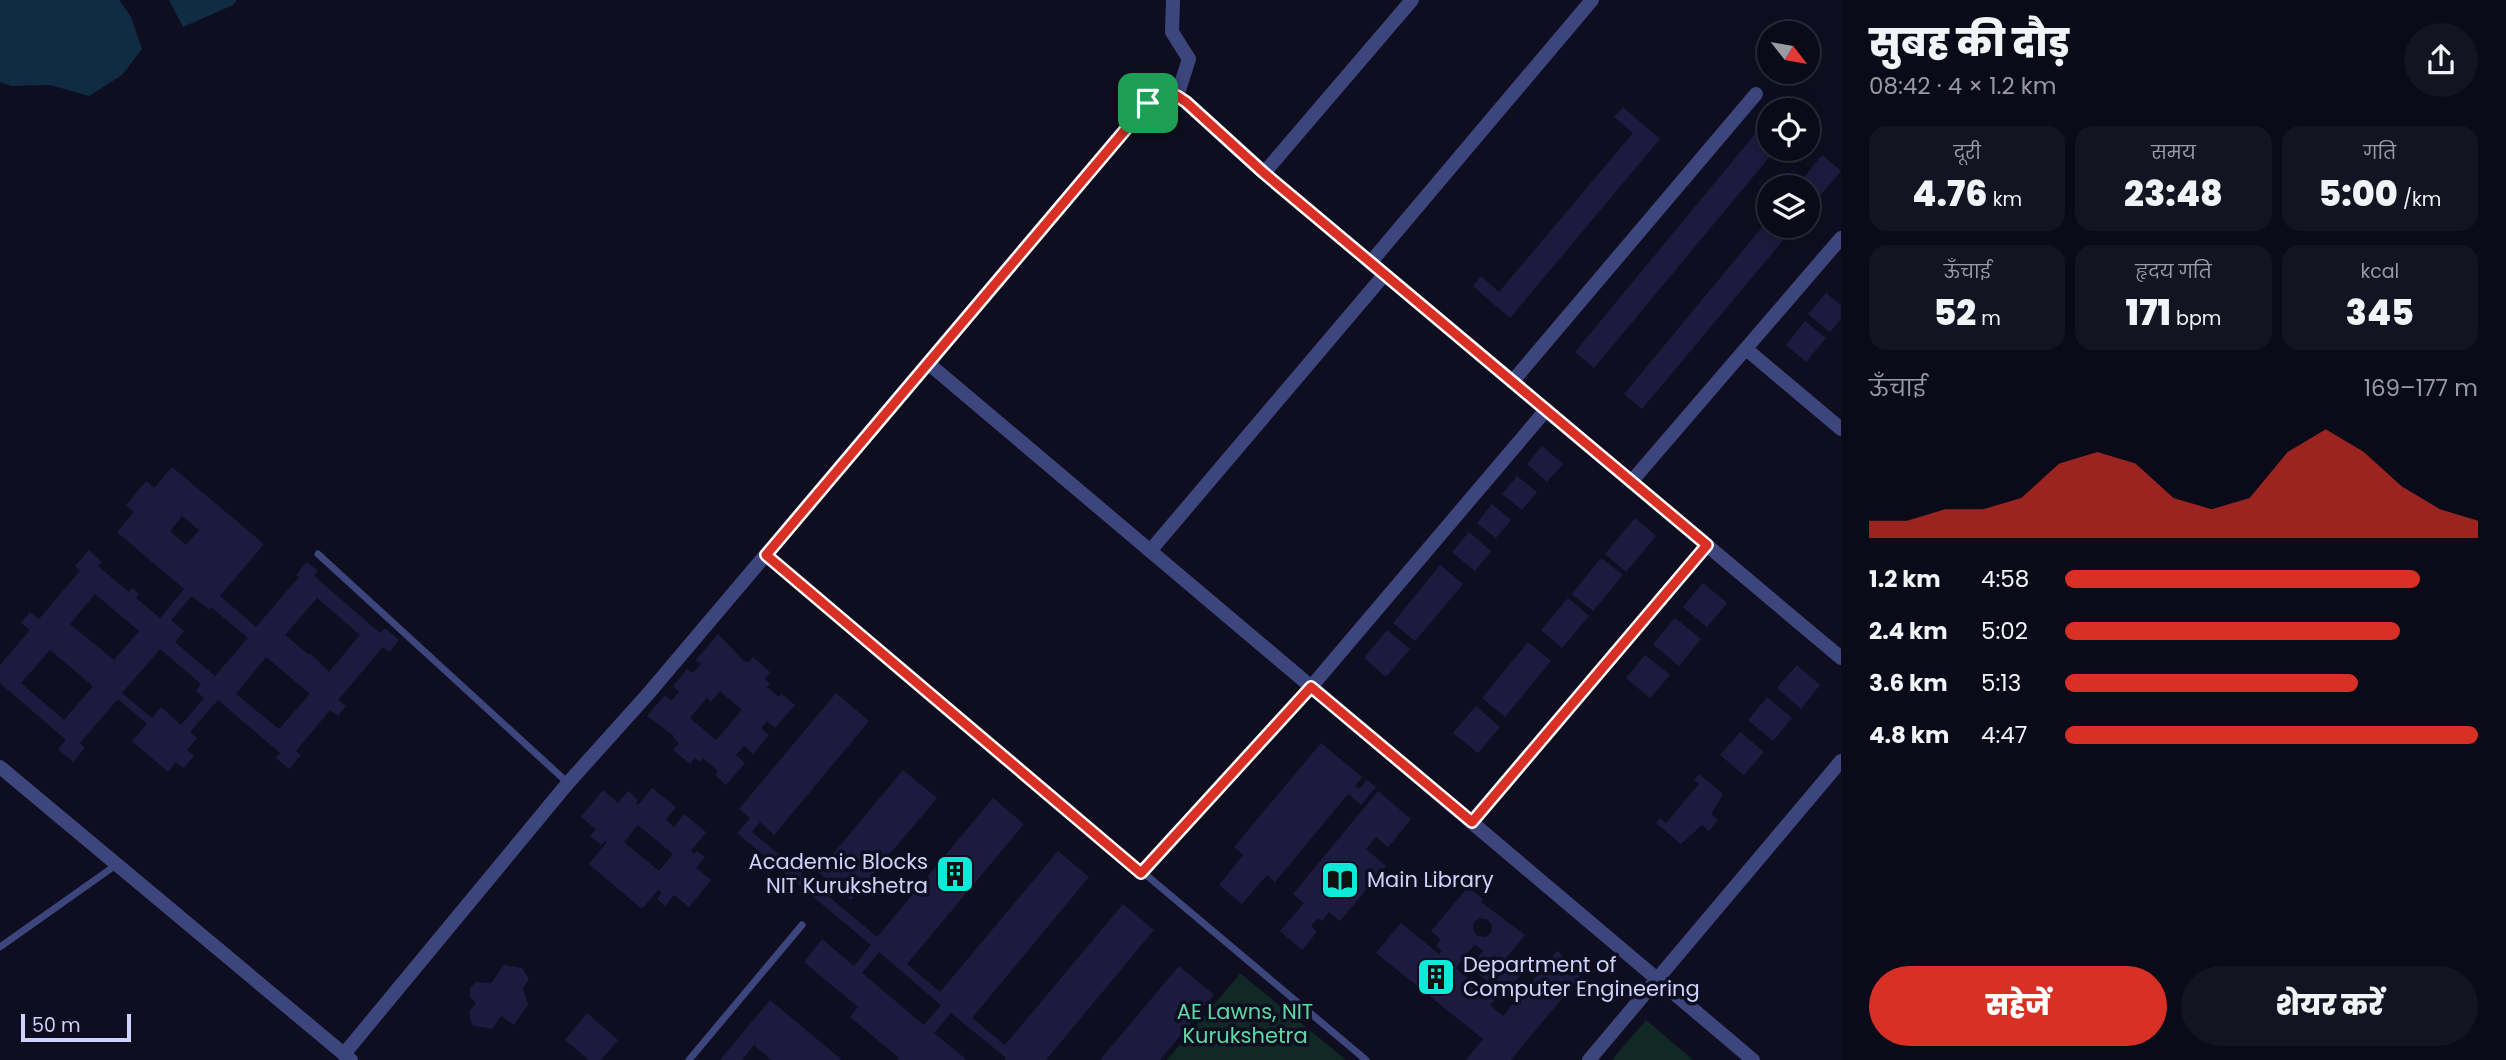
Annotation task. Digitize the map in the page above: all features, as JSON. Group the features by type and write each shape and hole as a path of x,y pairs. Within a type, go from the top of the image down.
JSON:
{"street":[{"path":"1172,0 1171,24 1176,39 1187,52 1189,65 1177,96"},
{"path":"1264,173 1412,0"},
{"path":"1370,263 1592,0"},
{"path":"0,767 345,1058 568,783 929,364 1148,103 1162,93 1177,96 1384,275 1841,658"},
{"path":"1513,382 1756,94"},
{"path":"1631,482 1841,238"},
{"path":"1150,551 1384,275"},
{"path":"1746,349 1841,429"},
{"path":"929,364 1753,1060"},
{"path":"1311,687 1546,410"},
{"path":"1472,822 1707,545"},
{"path":"1588,1060 1841,761"}],"lane":[{"path":"318,554 568,783"},
{"path":"766,555 1366,1060"},
{"path":"1141,873 1311,687"},
{"path":"0,947 117,864"},
{"path":"689,1060 802,925"}],"green space":[{"name":"AE Lawns, NIT Kurukshetra","path":"1241,974 1346,1060 1167,1060"},
{"path":"1646,1020 1693,1060 1612,1060"}],"water":[{"path":"0,0 119,0 131,17 142,49 122,75 89,96 50,85 11,86 0,82"},
{"path":"169,0 237,0 233,5 183,27"}],"building":[{"path":"1623,107 1660,139 1510,318 1473,286 1481,276 1499,292 1633,133 1614,117"},
{"path":"1757,132 1757,161 1766,161 1594,368 1575,352"},
{"path":"1822,155 1841,171 1820,196 1820,175 1806,175 1820,161"},
{"path":"1757,233 1757,238 1785,238 1642,409 1624,394"},
{"path":"1826,293 1841,305 1841,319 1830,332 1808,314"},
{"path":"1805,321 1826,338 1806,362 1786,345"},
{"path":"1542,446 1563,464 1547,482 1527,464"},
{"path":"172,467 264,544 220,596 256,627 299,577 296,575 307,562 318,571 314,576 380,633 385,628 399,640 389,652 383,647 338,700 346,706 338,716 330,710 296,751 301,755 289,769 276,758 280,753 218,700 190,732 197,738 187,750 194,756 184,768 176,762 168,772 132,741 147,724 118,699 80,743 85,748 73,762 58,749 66,740 0,683 0,665 30,630 21,623 30,612 39,619 80,571 75,566 89,550 102,562 98,566 129,592 132,588 139,594 136,598 160,618 184,589 117,532 134,512 126,505 146,481 154,488","holes":["182,516 199,530 186,545 170,531","95,594 139,631 114,660 70,624","192,596 209,610 211,607 248,638 215,676 175,642 184,631 171,620","317,598 360,635 329,672 310,653 309,655 285,635","160,649 201,684 196,691 204,698 181,725 161,707 152,718 122,693","50,650 93,686 64,720 21,683","266,657 310,694 279,729 236,694"]},
{"path":"1517,476 1537,492 1522,510 1502,494"},
{"path":"1492,504 1511,520 1496,538 1477,523"},
{"path":"1635,518 1656,536 1626,572 1605,554"},
{"path":"1469,532 1491,551 1475,571 1452,552"},
{"path":"1601,558 1623,575 1593,611 1572,594"},
{"path":"1440,565 1463,584 1415,641 1393,623"},
{"path":"1703,583 1727,603 1707,627 1683,607"},
{"path":"1568,598 1589,616 1562,648 1541,630"},
{"path":"1675,618 1701,639 1679,666 1653,644"},
{"path":"1387,630 1410,649 1386,677 1364,658"},
{"path":"718,634 744,661 749,662 753,657 770,672 765,679 770,684 767,687 779,697 782,694 795,705 775,728 767,721 761,728 769,735 753,754 744,746 736,755 745,763 726,785 715,775 718,771 703,758 700,762 695,758 690,764 673,750 679,743 674,736 647,716 665,695 671,701 679,692 673,686 687,669 693,673 701,664 696,660","holes":["720,691 742,710 716,740 690,718 707,698 711,702"]},
{"path":"1528,642 1551,661 1505,717 1482,698"},
{"path":"1645,655 1670,675 1650,698 1626,678"},
{"path":"1797,665 1820,685 1801,709 1777,688"},
{"name":"Academic Blocks NIT Kurukshetra","path":"836,693 869,721 774,835 760,822 752,832 822,890 829,881 818,872 903,770 937,798 851,900 836,887 828,896 877,937 993,798 1024,824 907,964 940,992 1058,851 1089,877 972,1018 1005,1045 1123,904 1154,930 1046,1060 1005,1060 1006,1058 951,1013 934,1033 967,1060 898,1060 899,1058 850,1017 858,1007 804,962 822,939 854,966 871,945 737,833 750,818 739,809","holes":["879,952 941,1005 924,1025 862,973"]},
{"path":"1767,697 1792,718 1773,741 1748,720"},
{"path":"1476,706 1500,727 1478,753 1453,733"},
{"path":"1740,732 1764,752 1744,775 1720,755"},
{"path":"1321,743 1362,777 1355,786 1359,789 1367,780 1376,787 1361,805 1348,794 1275,882 1267,875 1242,904 1219,885 1243,855 1234,847"},
{"path":"1699,774 1723,794 1711,814 1718,820 1709,831 1702,825 1681,844 1656,823 1660,818 1666,823 1699,784 1694,780"},
{"path":"652,788 676,807 666,820 674,827 684,814 706,832 691,851 694,854 697,851 705,857 696,868 711,880 689,907 674,895 665,906 657,899 662,893 658,890 642,909 589,864 607,842 601,845 590,836 596,829 581,817 603,790 618,803 628,791 638,800 638,805","holes":["638,825 673,854 659,871 624,842"]},
{"name":"Main Library","path":"1378,791 1411,819 1388,847 1376,837 1366,849 1386,866 1340,921 1329,912 1322,921 1318,918 1311,926 1317,932 1302,950 1280,931 1304,903 1293,894"},
{"name":"Department of Computer Engineering","path":"1468,887 1483,899 1481,902 1525,935 1487,981 1470,967 1483,951 1475,944 1456,968 1495,1000 1490,1005 1503,1016 1557,951 1583,973 1511,1060 1466,1060 1483,1039 1376,953 1401,923 1439,954 1442,951 1436,945 1441,940 1431,931","holes":["1480,918 1487,919 1492,925 1491,933 1485,937 1477,936 1473,930 1474,922"]},
{"path":"1514,958 1526,969 1500,1000 1488,990"},
{"path":"504,965 522,968 529,979 523,988 528,1005 514,1025 501,1016 492,1029 472,1025 469,1012 476,1003 470,997 470,988 476,982 491,983"},
{"path":"1179,966 1214,995 1160,1060 1100,1060"},
{"path":"770,1000 842,1060 771,1060 754,1045 742,1060 720,1060"},
{"path":"587,1013 618,1040 601,1060 589,1060 565,1040"}],"place":[{"name":"Academic Blocks NIT Kurukshetra","path":"955,874"},
{"name":"Main Library","path":"1340,880"},
{"name":"Department of Computer Engineering","path":"1436,977"}],"route":[{"path":"1162,93 1177,96 1186,102 1264,173 1707,545 1472,822 1311,687 1141,873 766,555 1148,103 1162,93"}]}
